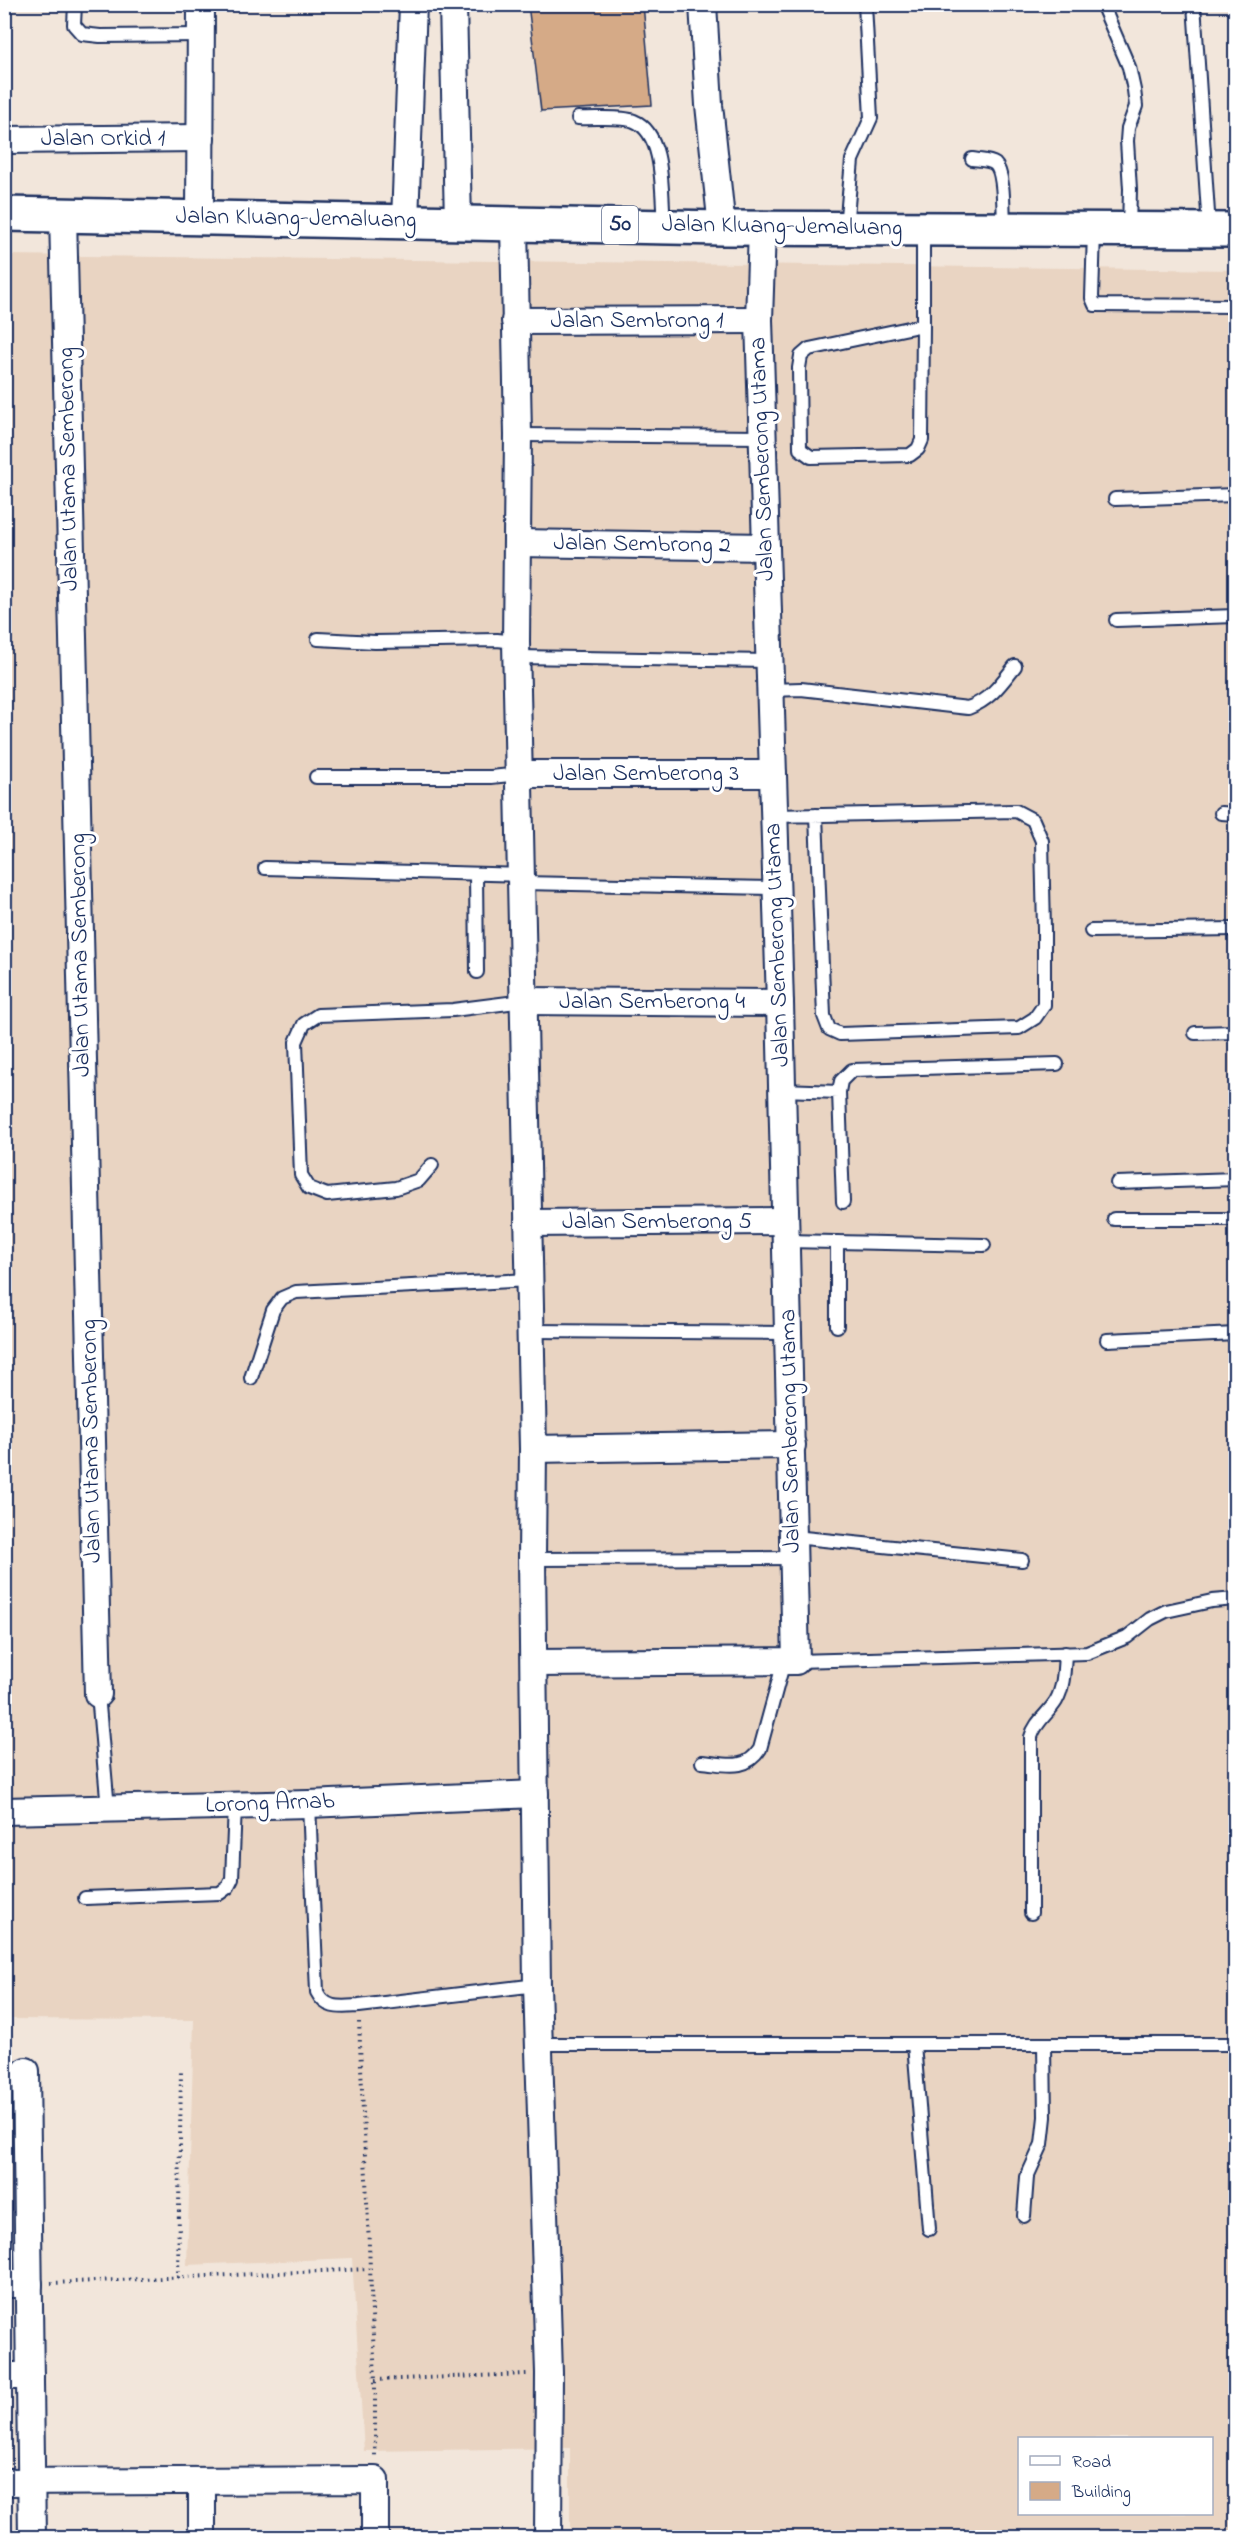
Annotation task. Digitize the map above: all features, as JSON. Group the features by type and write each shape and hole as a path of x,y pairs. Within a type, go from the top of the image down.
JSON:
{"highway":[{"name":"Jalan Kluang-Jemaluang","path":"4,214 762,229 1222,230"}],"street":[{"path":"200,217 201,4"},
{"path":"405,221 413,4"},
{"path":"453,4 458,222"},
{"path":"703,4 709,105 722,228"},
{"name":"Jalan Orkid 1","path":"4,140 201,138"},
{"name":"Jalan Utama Semberong","path":"63,215 98,1694"},
{"path":"514,223 518,435 517,649 533,1449 532,1559 537,1985 541,2044 549,2373 548,2538"},
{"name":"Jalan Semberong Utama","path":"762,229 759,320 795,1547 790,1661"},
{"name":"Jalan Sembrong 1","path":"515,321 759,320"},
{"name":"Jalan Sembrong 2","path":"518,543 766,547"},
{"name":"Jalan Semberong 3","path":"519,774 773,774"},
{"name":"Jalan Semberong 4","path":"524,1001 780,1003"},
{"name":"Jalan Semberong 5","path":"528,1223 786,1231"},
{"path":"533,1449 792,1445"},
{"path":"534,1663 790,1661"},
{"name":"Lorong Arnab","path":"4,1811 309,1804 535,1794"},
{"path":"26,2071 17,2284 30,2376 33,2538"},
{"path":"4,2376 30,2376"},
{"path":"4,2482 375,2480 375,2538"},
{"path":"202,2481 202,2538"}],"lane":[{"path":"75,4 74,25 82,34 100,36 201,35"},
{"path":"845,230 852,160 871,118 865,4"},
{"path":"1102,4 1130,67 1136,106 1128,128 1127,141 1130,189 1129,230"},
{"path":"1194,4 1202,98 1222,230"},
{"path":"578,118 633,120 643,126 651,136 657,147 664,226"},
{"path":"972,159 991,162 1001,173 1004,228"},
{"path":"922,229 923,325 922,440 918,449 910,455 811,457 804,454 800,449 799,368 801,356 809,349 923,325"},
{"path":"1094,230 1092,298 1095,305 1236,306"},
{"path":"518,435 763,437"},
{"path":"1115,499 1236,495"},
{"path":"1116,620 1236,616"},
{"path":"318,639 375,642 496,640 517,649 769,661"},
{"path":"770,690 801,689 968,708 979,704 996,691 1015,666"},
{"path":"316,777 491,777 519,774"},
{"path":"774,816 816,815 1016,811 1033,820 1042,841 1044,929 1044,1005 1035,1018 1019,1028 840,1034 829,1029 824,1016 816,815"},
{"path":"1221,813 1236,814"},
{"path":"265,868 476,874 522,879 776,888"},
{"path":"476,874 477,972"},
{"path":"1091,931 1236,929"},
{"path":"432,1165 419,1180 396,1188 327,1195 309,1188 301,1175 298,1109 296,1042 304,1024 318,1015 453,1010 524,1001"},
{"path":"1195,1033 1236,1032"},
{"path":"843,1202 839,1092 841,1081 852,1070 1057,1064"},
{"path":"782,1090 839,1092"},
{"path":"1117,1183 1236,1179"},
{"path":"1114,1219 1236,1219"},
{"path":"786,1231 837,1242 984,1245"},
{"path":"837,1242 837,1326"},
{"path":"251,1378 273,1310 282,1298 296,1292 529,1280"},
{"path":"531,1331 789,1333"},
{"path":"1107,1340 1236,1334"},
{"path":"532,1559 795,1547 1022,1560"},
{"path":"702,1762 745,1765 753,1760 760,1749 790,1661 1087,1653 1127,1637 1150,1619 1166,1611 1212,1601 1236,1599"},
{"path":"1031,1913 1031,1737 1034,1728 1055,1703 1062,1690 1065,1653"},
{"path":"98,1694 108,1809"},
{"path":"309,1804 317,1992 321,2000 334,2007 359,2006 537,1985"},
{"path":"85,1898 220,1893 228,1887 232,1879 235,1806"},
{"path":"541,2044 1236,2044"},
{"path":"914,2044 929,2229"},
{"path":"1024,2216 1027,2177 1042,2144 1045,2117 1044,2044"}],"path":[{"path":"359,2006 368,2270 375,2380 375,2480"},
{"path":"178,2278 182,2070"},
{"path":"17,2284 368,2270"},
{"path":"375,2380 549,2373"}],"shaded area":[{"path":"5,255 1235,270 1235,2537 570,2537 570,2448 364,2451 352,2258 187,2265 194,2020 5,2019"}],"building":[{"path":"528,4 643,4 652,105 541,111"}]}
